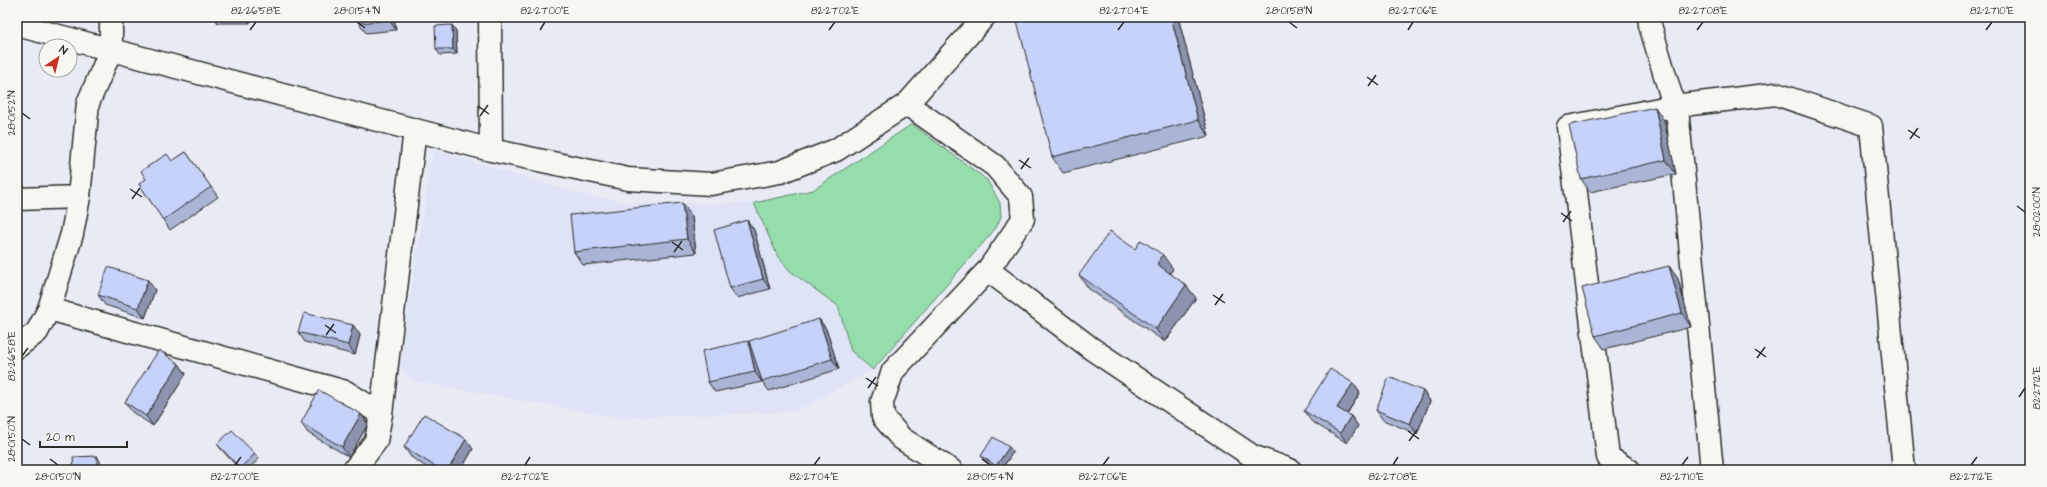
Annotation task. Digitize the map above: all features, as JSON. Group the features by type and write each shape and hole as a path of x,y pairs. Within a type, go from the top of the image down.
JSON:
{"street":[{"path":"17,347 37,332 48,309 72,234 79,197 88,103 110,50 111,17"},
{"path":"490,17 491,150"},
{"path":"17,25 491,150 628,179 712,184 780,172 836,150 907,104 984,17"},
{"path":"1649,17 1650,25 1678,119 1712,470"},
{"path":"1629,470 1608,457 1568,127 1674,106 1776,94 1871,126 1904,470"},
{"path":"907,104 995,166 1020,198 1023,219 988,270 893,371 882,402 883,417 902,438 951,470"},
{"path":"354,470 376,441 381,414 415,130"},
{"path":"17,199 79,197"},
{"path":"988,270 1092,349 1252,456 1290,470"},
{"path":"48,309 346,392 381,414"}],"shaded area":[{"path":"433,150 580,194 632,203 754,203 778,257 790,271 838,306 851,351 873,370 794,412 620,418 418,382 407,375 400,365"}],"green space":[{"path":"912,124 987,180 1000,203 1001,217 996,228 873,370 851,351 838,306 790,271 778,257 754,203 813,190"}],"building":[{"path":"358,17 389,17 389,20 359,23"},
{"path":"1016,17 1171,17 1198,120 1052,157"},
{"path":"452,25 453,49 436,49 435,26"},
{"path":"1655,107 1666,160 1581,179 1569,125"},
{"path":"186,152 211,187 163,220 139,184 146,179 141,171 167,154 172,161"},
{"path":"682,203 687,239 574,252 570,215"},
{"path":"747,220 763,279 730,288 714,230"},
{"path":"1110,231 1135,249 1141,240 1163,255 1157,264 1186,285 1156,329 1079,275"},
{"path":"1669,266 1682,313 1595,336 1582,288"},
{"path":"108,267 148,280 138,308 98,295"},
{"path":"304,313 353,325 348,345 298,332"},
{"path":"819,319 832,359 762,381 749,341"},
{"path":"748,341 755,372 708,382 702,351"},
{"path":"159,350 179,364 146,416 125,402"},
{"path":"1330,369 1353,383 1337,408 1351,416 1340,433 1304,411"},
{"path":"1389,377 1423,391 1410,424 1376,410"},
{"path":"319,390 361,414 342,447 301,423"},
{"path":"424,414 466,439 448,470 441,470 404,447"},
{"path":"232,430 255,454 240,468 217,444"},
{"path":"993,437 1009,447 996,466 981,456"},
{"path":"97,456 97,470 74,470 73,457"}]}
